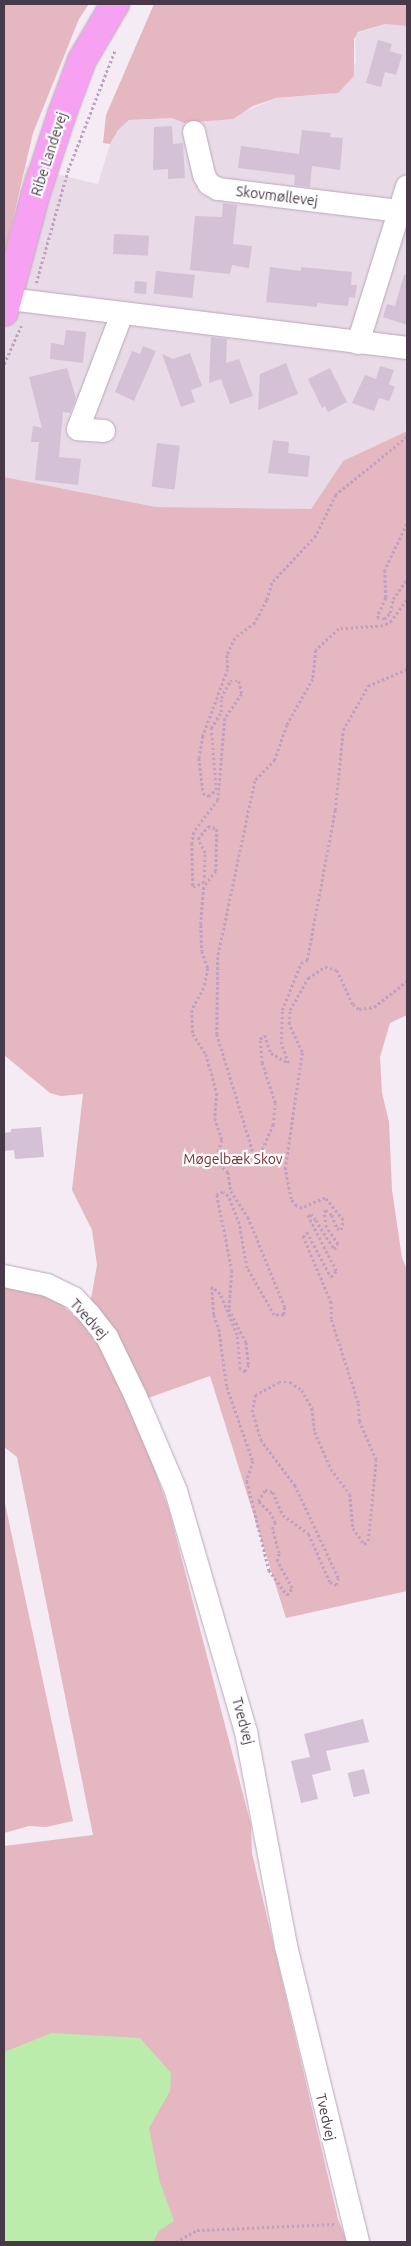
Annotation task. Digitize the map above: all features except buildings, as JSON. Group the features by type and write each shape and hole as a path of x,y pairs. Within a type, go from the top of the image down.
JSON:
{"main road":[{"name":"Ribe Landevej","path":"14,305 35,196 62,114 82,60 115,4"}],"street":[{"name":"Skovmøllevej","path":"194,132 204,175 209,184 218,189 400,211"},
{"path":"358,343 407,187"},
{"path":"14,305 122,314 407,348"},
{"path":"104,431 78,429 122,314"},
{"name":"Tvedvej","path":"4,1276 47,1285 74,1298 101,1329 150,1425 176,1491 246,1732 286,1946 355,2233"}],"path":[{"path":"4,364 14,305 116,46"},
{"path":"407,437 336,495 316,536 272,582 267,600 253,626 235,638 227,655 228,669 203,736 200,758 203,793 208,796 216,790 211,728 221,712 221,698 230,681 239,681 242,694 225,718 218,800 194,832 192,843 193,887 202,883 204,876 206,853 198,839 208,826 217,829 216,871 204,887 201,925 202,951 208,968 204,988 192,1010 193,1034 206,1054 217,1093 215,1118 222,1140 217,1156 219,1164 228,1172 231,1191 248,1218 285,1307 284,1315 274,1314 247,1268 239,1224 228,1196 223,1192 218,1195 232,1270 229,1309 246,1342 249,1365 245,1372 240,1369 237,1335 220,1294 212,1287 214,1315 219,1329 228,1387 253,1461 247,1481 269,1570 287,1595 292,1588 279,1568 279,1553 272,1529 274,1523 271,1514 258,1501 265,1490 273,1492 283,1515 309,1534 330,1582 336,1585 338,1578 295,1486 261,1441 252,1412 255,1395 279,1382 290,1382 302,1390 312,1408 315,1432 331,1469 350,1494 353,1528 364,1544 368,1541 376,1460 359,1421 358,1403 331,1319 331,1303 302,1237 307,1232 331,1277 336,1271 308,1216 311,1214 316,1220 334,1249 338,1244 326,1227 324,1212 326,1210 332,1215 341,1230 343,1220 325,1198 302,1208 296,1206 291,1200 285,1169 302,1052 289,1024 290,1010 308,978 325,967 337,970 353,1004 359,1009 382,1002 407,981"},
{"path":"407,524 386,570 386,598 377,617 384,618 390,613 393,599 407,579"},
{"path":"407,600 392,621 383,626 348,626 316,650 313,679 287,724 275,760 255,781 218,957 217,1025 217,1034 254,1155 260,1154 273,1125 275,1104 262,1063 260,1039 266,1035 271,1052 288,1064 281,1044 282,1010 301,963 307,960 335,810 342,730 368,686 407,669"},
{"path":"176,2242 197,2230 355,2233"}],"shaded area":[{"path":"385,24 407,26 407,431 343,461 311,509 156,507 4,477 4,258 26,167 98,184 110,144 118,130 129,120 172,118 185,123 237,115 276,98 331,94 356,62 355,34"},
{"path":"52,2033 140,2038 171,2073 170,2091 149,2128 159,2179 174,2221 159,2231 153,2242 4,2242 4,2052"}],"green space":[{"path":"4,4 89,4 79,19 33,133 4,258"},
{"path":"154,4 407,4 407,26 385,24 358,32 354,39 354,76 338,93 276,98 253,106 233,119 184,123 172,118 129,120 118,130 110,144 103,143 106,115"},
{"name":"Møgelbæk Skov","path":"407,431 407,1015 390,1023 380,1057 382,1093 389,1122 392,1190 402,1258 407,1269 407,1591 286,1618 210,1376 148,1398 91,1299 97,1265 92,1230 72,1190 83,1094 61,1096 50,1093 4,1055 4,477 156,507 311,509 343,461"},
{"path":"4,1287 54,1298 91,1330 134,1411 169,1510 251,1825 252,1853 338,2219 347,2242 4,2242 4,1846 93,1835 17,1457 4,1447"},
{"path":"4,1499 73,1821 46,1827 29,1826 4,1833"}]}
